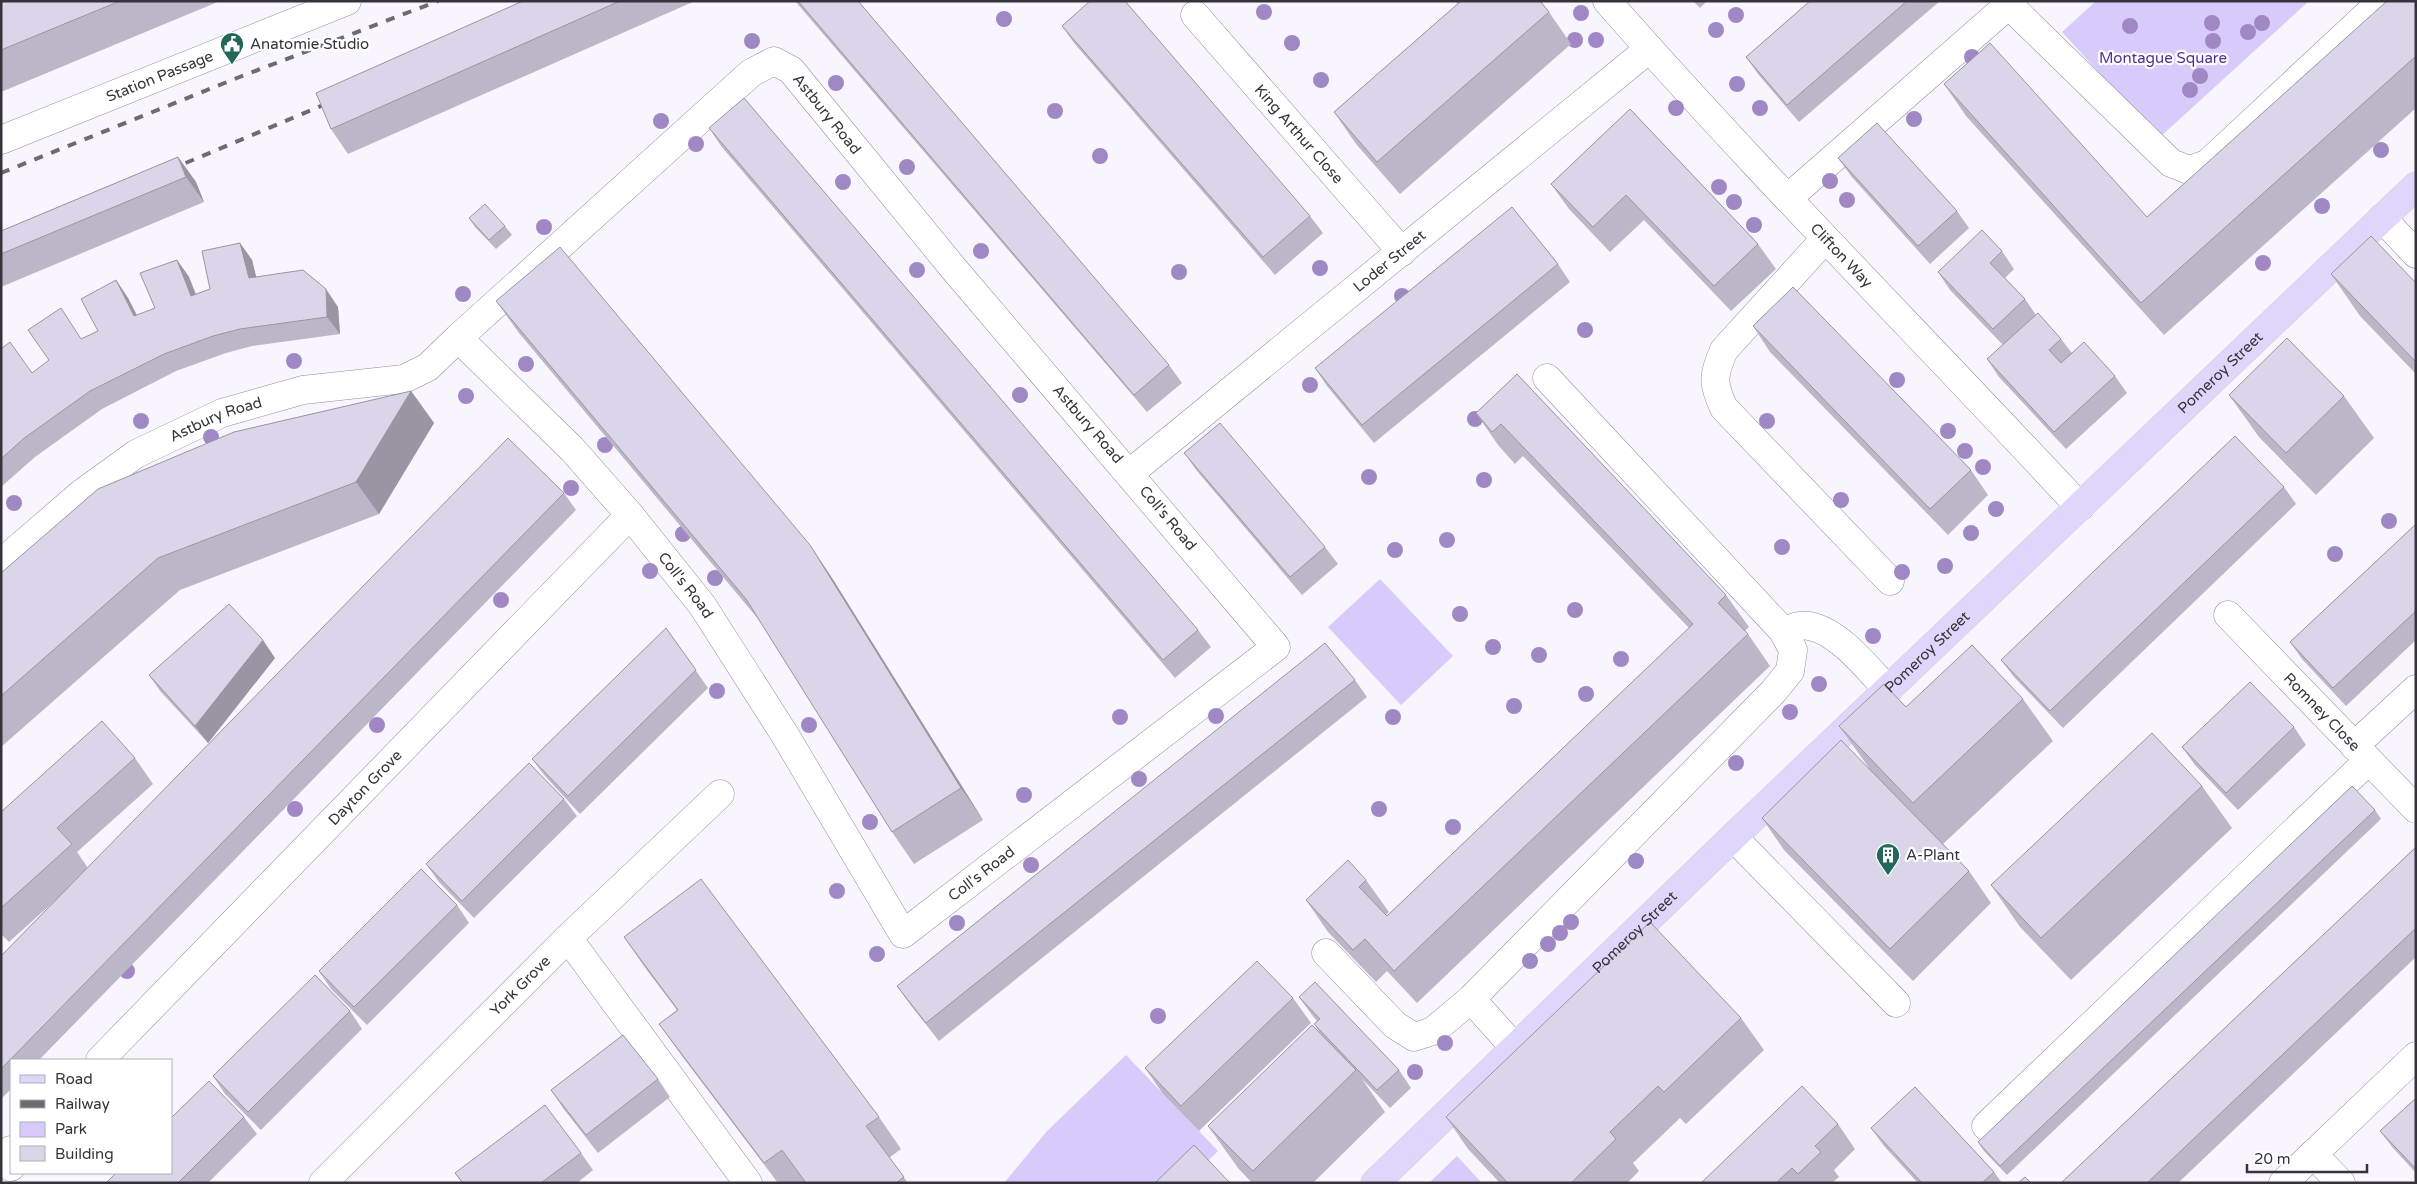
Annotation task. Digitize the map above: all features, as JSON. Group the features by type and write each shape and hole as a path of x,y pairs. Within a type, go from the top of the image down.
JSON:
{"main road":[{"name":"Pomeroy Street","path":"1375,1183 1733,837 2416,186"}],"street":[{"name":"Station Passage","path":"1,140 347,1"},
{"name":"Clifton Way","path":"1608,1 1649,49 1826,239 2080,507"},
{"path":"1788,198 2011,3 2171,163 2189,170 2207,164 2382,1"},
{"name":"King Arthur Close","path":"1195,15 1402,252"},
{"name":"Loder Street","path":"1130,473 1649,49"},
{"name":"Astbury Road","path":"1,563 82,492 136,454 222,413 303,390 404,379 428,367 751,73 774,61 791,70 954,269 1130,473"},
{"path":"2382,218 2416,254"},
{"path":"1826,239 1724,350 1714,371 1715,389 1724,408 1890,581"},
{"path":"458,338 572,449 630,515"},
{"path":"1326,953 1395,1025 1414,1037 1433,1031 1471,999 1773,692 1790,671 1794,650 1783,632 1547,378"},
{"name":"Coll's Road","path":"630,515 702,605 785,735 903,934 1276,647 1130,473"},
{"name":"Dayton Grove","path":"101,1059 630,515"},
{"name":"Romney Close","path":"2228,615 2416,809"},
{"path":"1783,632 1798,625 1810,626 1824,632 1860,660 1888,690"},
{"path":"1986,1126 2361,753 2416,688"},
{"name":"York Grove","path":"323,1183 568,938 720,794"},
{"path":"1733,837 1896,1003"},
{"path":"568,938 748,1183"},
{"path":"1471,999 1515,1048"},
{"path":"2283,1183 2416,1056"},
{"path":"10,1151 4,1158 10,1167"},
{"path":"2314,1154 2342,1183"}],"green space":[{"name":"Montague Square","path":"2096,1 2309,1 2159,138 2062,32"},
{"path":"1380,579 1453,656 1401,705 1328,627"},
{"path":"1126,1055 1218,1151 1185,1183 1004,1183 1047,1131"},
{"path":"1457,1156 1482,1183 1429,1183"}],"building":[{"path":"1,1 120,1 1,50"},
{"path":"523,1 620,1 331,129 316,93"},
{"path":"798,1 858,1 1169,365 1134,395"},
{"path":"1090,1 1125,1 1310,216 1263,257 1062,26"},
{"path":"1461,1 1540,1 1549,12 1377,162 1334,112"},
{"path":"1810,1 1907,1 1787,105 1746,57"},
{"path":"2387,1 2416,1 2416,56 2141,303 1944,84 1990,43 2147,217"},
{"path":"744,98 1198,630 1163,660 709,128"},
{"path":"1630,109 1758,244 1714,286 1626,195 1593,227 1551,184"},
{"path":"1877,123 1957,211 1918,246 1838,158"},
{"path":"178,157 186,177 1,254 1,231"},
{"path":"485,204 505,226 489,240 469,218"},
{"path":"1512,207 1558,264 1362,425 1315,368"},
{"path":"1982,230 2002,251 1990,263 2025,299 1993,329 1938,272"},
{"path":"2371,236 2416,283 2416,362 2331,274"},
{"path":"240,243 249,278 303,270 326,289 327,317 240,329 213,336 164,354 90,391 23,439 1,459 1,349 10,342 32,373 49,360 28,330 61,308 81,339 98,331 81,299 116,280 134,316 155,308 140,273 177,260 191,296 210,289 202,251"},
{"path":"560,247 810,545 961,788 892,832 746,599 496,301"},
{"path":"1793,287 1971,470 1930,509 1753,326"},
{"path":"2038,313 2061,339 2049,350 2061,363 2084,342 2115,376 2054,432 1987,359"},
{"path":"2287,338 2344,396 2286,453 2229,395"},
{"path":"1517,374 1726,595 1718,603 1748,634 1394,971 1365,939 1353,950 1306,900 1348,860 1366,880 1359,887 1387,916 1693,624 1501,424 1492,432 1476,413"},
{"path":"411,391 356,482 158,558 1,696 1,573 98,489 234,432"},
{"path":"1220,423 1325,547 1290,577 1184,453"},
{"path":"2235,436 2284,487 2050,711 2001,660"},
{"path":"508,438 564,493 1,1069 1,956"},
{"path":"2416,524 2416,611 2333,688 2290,642"},
{"path":"229,604 263,640 195,726 149,675"},
{"path":"666,628 696,670 568,796 532,759"},
{"path":"1325,643 1355,680 926,1023 897,986"},
{"path":"1972,645 2023,699 1913,803 1839,726 1884,684 1906,707"},
{"path":"2250,682 2294,727 2226,793 2182,747"},
{"path":"102,721 135,758 57,828 72,844 1,908 1,812"},
{"path":"2152,733 2202,786 2041,938 1991,885"},
{"name":"A-Plant","path":"1841,740 1969,871 1890,949 1762,818"},
{"path":"529,763 564,799 462,901 426,864"},
{"path":"2352,786 2375,810 2000,1166 1978,1142"},
{"path":"2416,847 2416,928 2147,1183 2061,1183"},
{"path":"421,869 457,905 354,1007 319,971"},
{"path":"701,879 879,1117 866,1126 904,1177 896,1183 806,1183 782,1150 764,1163 659,1024 678,1010 624,937"},
{"path":"1650,922 1741,1018 1664,1092 1658,1086 1610,1132 1616,1139 1571,1183 1508,1183 1446,1117"},
{"path":"1257,961 1293,998 1181,1106 1145,1068"},
{"path":"315,975 350,1011 248,1112 213,1076"},
{"path":"1315,982 1399,1070 1377,1090 1314,1024 1320,1019 1299,997"},
{"path":"1312,1025 1356,1070 1253,1171 1208,1126"},
{"path":"623,1035 658,1079 586,1135 551,1090"},
{"path":"209,1081 244,1117 178,1183 106,1183 115,1174 172,1174 172,1117"},
{"path":"1802,1086 1838,1124 1815,1146 1821,1152 1798,1174 1792,1168 1776,1183 1701,1183"},
{"path":"1915,1087 1994,1172 1982,1183 1922,1183 1871,1128"},
{"path":"2416,1098 2416,1169 2380,1131"},
{"path":"545,1105 581,1153 541,1183 463,1183 455,1173"},
{"path":"1194,1145 1230,1183 1155,1183"},
{"path":"2025,1177 2031,1183 2018,1183"}],"railway":[{"path":"1,173 237,78 438,1"},
{"path":"169,170 333,101"}],"place":[{"name":"Anatomie Studio","path":"232,65"},
{"name":"A-Plant","path":"1888,876"}]}
